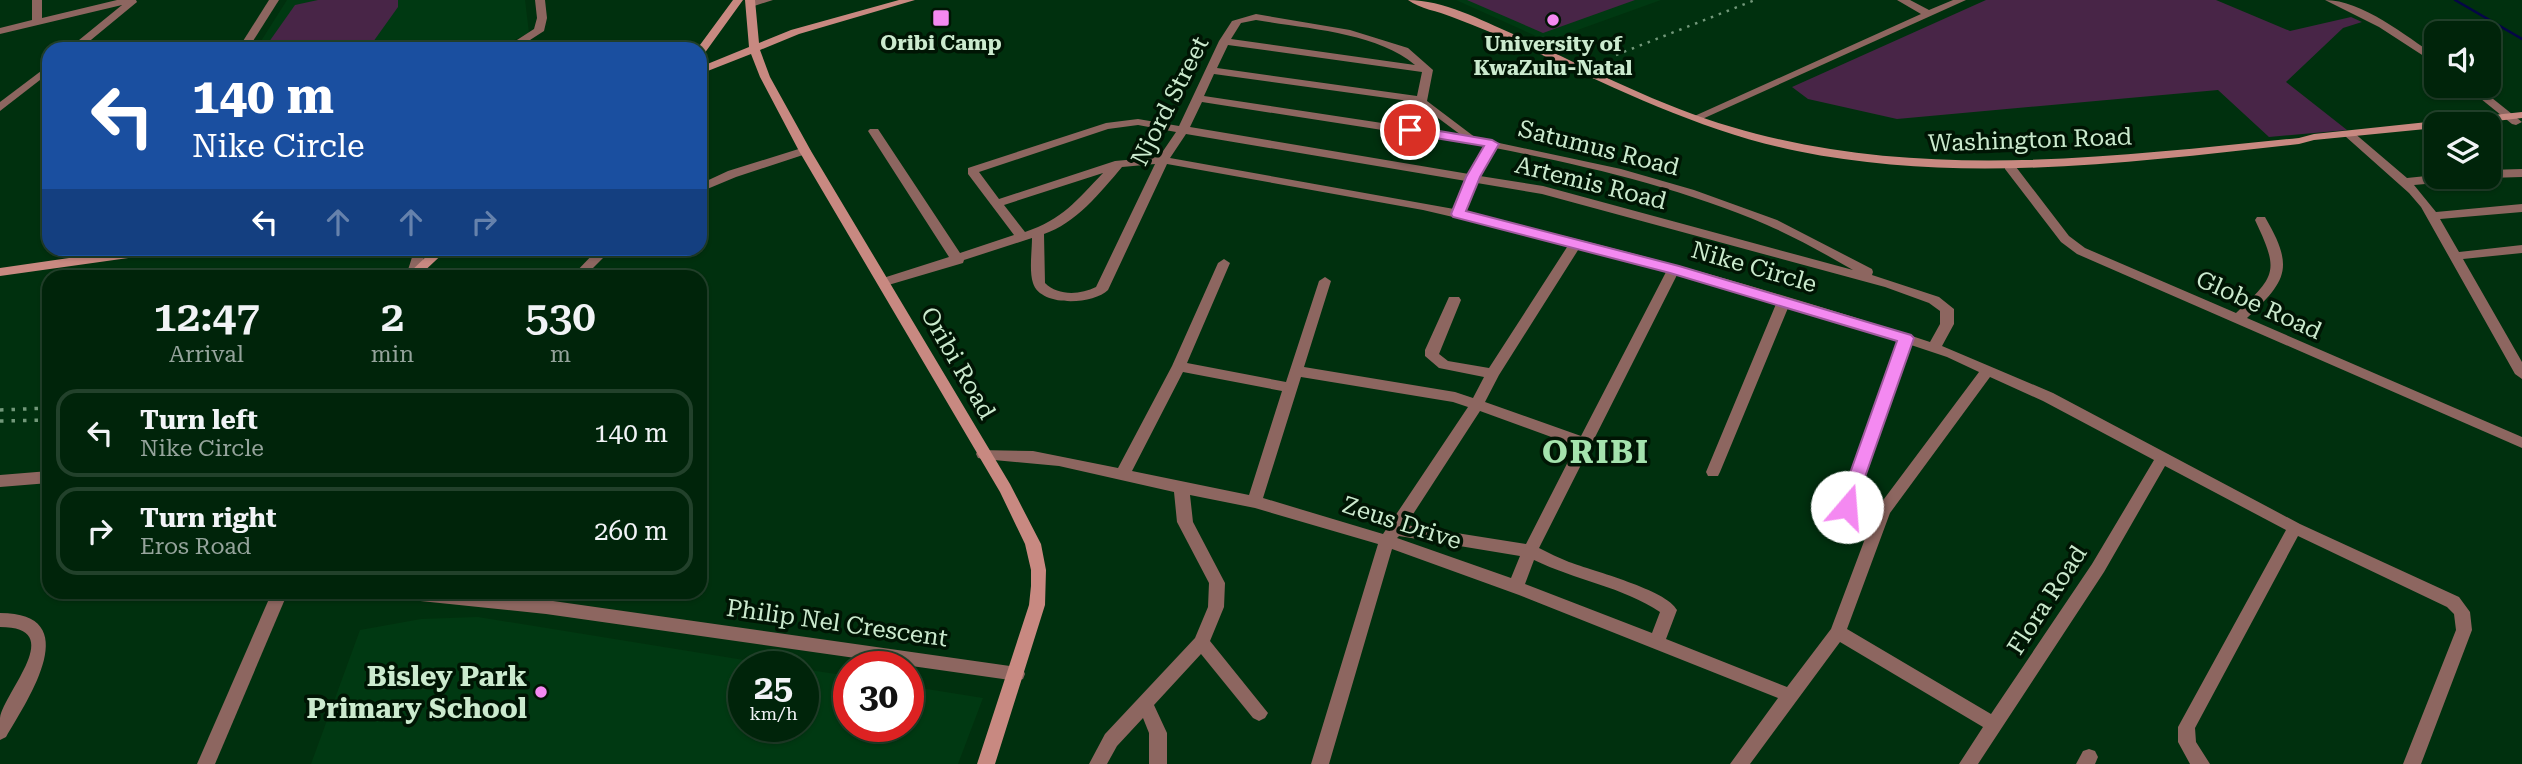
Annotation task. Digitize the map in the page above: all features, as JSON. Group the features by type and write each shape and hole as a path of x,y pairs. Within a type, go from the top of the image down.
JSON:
{"main road":[{"path":"707,42 738,0"},
{"path":"707,68 784,36 910,0"},
{"name":"Washington Road","path":"1413,0 1458,16 1696,118 1777,143 1865,160 1922,166 2009,166 2299,141 2322,144 2424,127"},
{"path":"725,16 752,10 768,29 784,36"},
{"name":"Oribi Road","path":"752,10 754,49 760,67 805,151 885,282 1025,524 1038,554 1040,581 1037,605 986,764"},
{"path":"712,66 760,67"},
{"name":"Washington Road","path":"2353,138 2424,133"},
{"path":"0,272 93,256"},
{"path":"419,270 434,256"}],"street":[{"path":"37,0 37,21"},
{"path":"0,31 132,0"},
{"path":"81,42 132,0"},
{"path":"247,42 274,0"},
{"path":"521,42 539,31 542,18 540,0"},
{"path":"752,10 768,0"},
{"path":"1902,0 1928,14"},
{"path":"1696,118 1961,0"},
{"path":"2330,0 2383,25 2424,53"},
{"name":"Njord Street","path":"1038,232 1039,283 1042,289 1049,293 1078,297 1092,295 1101,290 1163,160 1184,128 1224,41 1234,24 1245,18 1307,24 1394,46 1413,55 1428,70"},
{"path":"1224,41 1428,70 1421,101"},
{"path":"1210,70 1421,101 1473,139"},
{"path":"0,108 42,74"},
{"name":"Satumus Road","path":"1197,98 1473,139 1582,163 1695,194 1760,218 1890,284"},
{"path":"2487,98 2517,119"},
{"name":"Artemis Road","path":"996,204 972,171 1116,123 1138,122 1184,128 1562,194 1890,284 1934,300 1947,309 1947,324 1934,347"},
{"path":"874,131 958,260"},
{"path":"2353,138 2418,195 2433,216 2522,374"},
{"path":"1458,214 1473,177 1492,144"},
{"path":"707,185 732,174 805,151"},
{"name":"Nike Circle","path":"996,204 1119,164 1163,160 1458,214 1577,242 1934,347 2048,397 2295,528 2449,599 2462,612 2464,631 2412,764"},
{"path":"885,282 958,260 1062,222 1119,164"},
{"name":"Globe Road","path":"2009,166 2073,246 2237,320 2520,437"},
{"path":"2501,174 2522,173"},
{"path":"2404,182 2424,180"},
{"path":"996,204 1022,237"},
{"path":"2433,216 2522,208"},
{"path":"2237,320 2267,289 2277,274 2278,263 2261,220"},
{"path":"1320,764 1391,535 1478,404 1493,374 1577,242"},
{"path":"2455,256 2522,249"},
{"path":"584,270 599,256"},
{"path":"1123,473 1179,366 1224,263"},
{"path":"1516,586 1530,551 1674,269"},
{"path":"1254,502 1325,281"},
{"path":"1454,300 1432,350 1432,356 1444,365 1493,374"},
{"path":"1713,472 1784,302"},
{"path":"1874,533 1851,517 1847,507 1906,338"},
{"path":"1179,366 1290,388"},
{"path":"1748,761 1789,695 1838,632 1883,511 1988,370"},
{"path":"1297,371 1431,392 1478,404 1586,443"},
{"name":"Zeus Drive","path":"983,454 1016,455 1123,473 1391,535 1789,695"},
{"name":"Flora Road","path":"1968,764 2098,568 2162,459"},
{"path":"0,481 42,478"},
{"path":"1098,764 1111,740 1201,642 1216,607 1217,583 1185,522 1181,487"},
{"path":"2202,764 2186,744 2184,734 2295,528"},
{"path":"1391,535 1530,551 1559,565 1650,597 1664,604 1668,612 1656,643"},
{"path":"206,764 277,599"},
{"name":"Philip Nel Crescent","path":"469,599 546,607 1017,674"},
{"path":"0,620 28,624 36,631 38,642 35,663 0,732"},
{"path":"1838,632 1994,725"},
{"path":"1201,642 1259,713"},
{"path":"1145,703 1158,733 1158,764"}],"shaded area":[{"path":"287,0 525,0 529,33 510,42 260,42"},
{"path":"318,0 398,0 398,7 373,42 269,42 295,5"},
{"name":"University of KwaZulu-Natal","path":"1456,0 1661,0 1547,41"},
{"name":"University of KwaZulu-Natal","path":"1467,0 1635,0 1543,33"},
{"path":"1986,0 2216,0 2290,31 2351,17 2362,22 2343,28 2286,82 2347,130 2269,137 2218,90 1897,119 1808,99 1792,87"},
{"name":"Bisley Park Primary School","path":"478,617 728,657 728,742 819,742 819,671 833,674 833,742 924,742 924,689 983,698 958,764 311,764 360,630 421,619"}],"waterway":[{"path":"2455,0 2522,39"}],"railway":[{"path":"1616,55 1755,0"},
{"path":"0,410 42,408"},
{"path":"0,421 42,420"}],"place":[{"name":"Oribi Camp","path":"941,18"},
{"name":"University of KwaZulu-Natal","path":"1553,20"},
{"name":"Bisley Park Primary School","path":"541,692"}],"district":[{"name":"ORIBI","path":"1596,452"}],"route":[{"path":"1410,130 1492,144 1473,177 1458,214 1577,242 1906,338 1847,507"}]}
